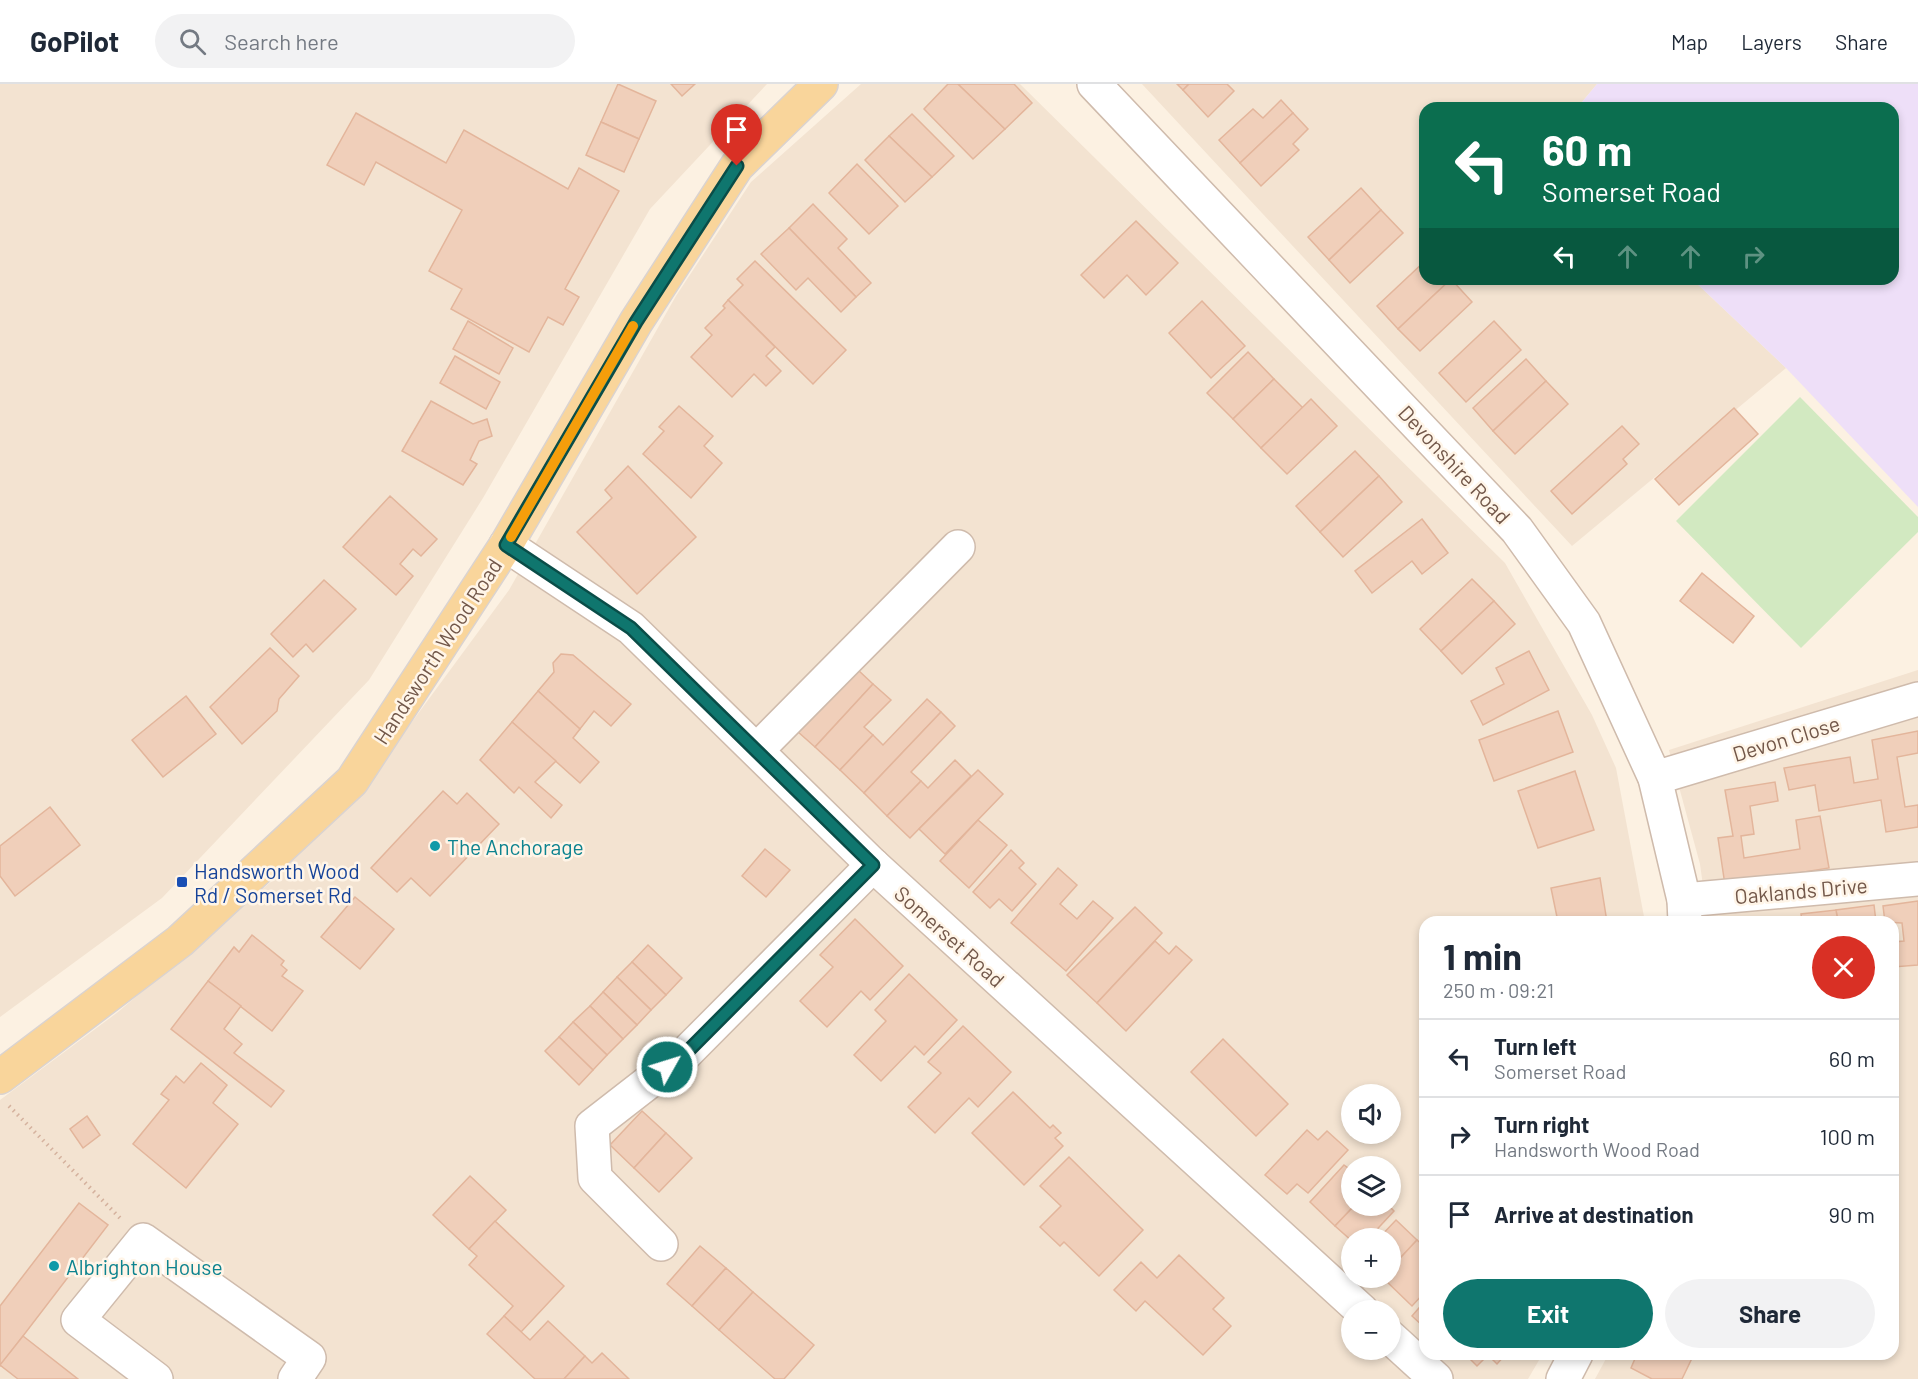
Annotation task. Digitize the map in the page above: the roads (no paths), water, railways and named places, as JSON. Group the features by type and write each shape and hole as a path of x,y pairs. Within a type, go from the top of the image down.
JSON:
{"main road":[{"name":"Handsworth Wood Road","path":"4,1091 180,941 352,781 506,545 636,322 737,166 821,84"}],"street":[{"name":"Devonshire Road","path":"1094,84 1517,530 1584,623 1654,778 1684,911"},
{"name":"Somerset Road","path":"506,545 631,628 873,865 1350,1300"},
{"path":"757,750 958,547"},
{"name":"Devon Close","path":"1654,778 1918,699"},
{"path":"661,1244 595,1178 592,1126 686,1053 873,865"},
{"name":"Oaklands Drive","path":"1684,911 1918,879"},
{"path":"156,1379 78,1320 143,1240 309,1358 295,1379"},
{"path":"1401,1347 1436,1379"},
{"path":"1563,1379 1573,1360"}],"place":[{"name":"The Anchorage","path":"435,846"},
{"name":"Handsworth Wood Rd / Somerset Rd","path":"182,882"},
{"name":"Albrighton House","path":"54,1266"}]}
